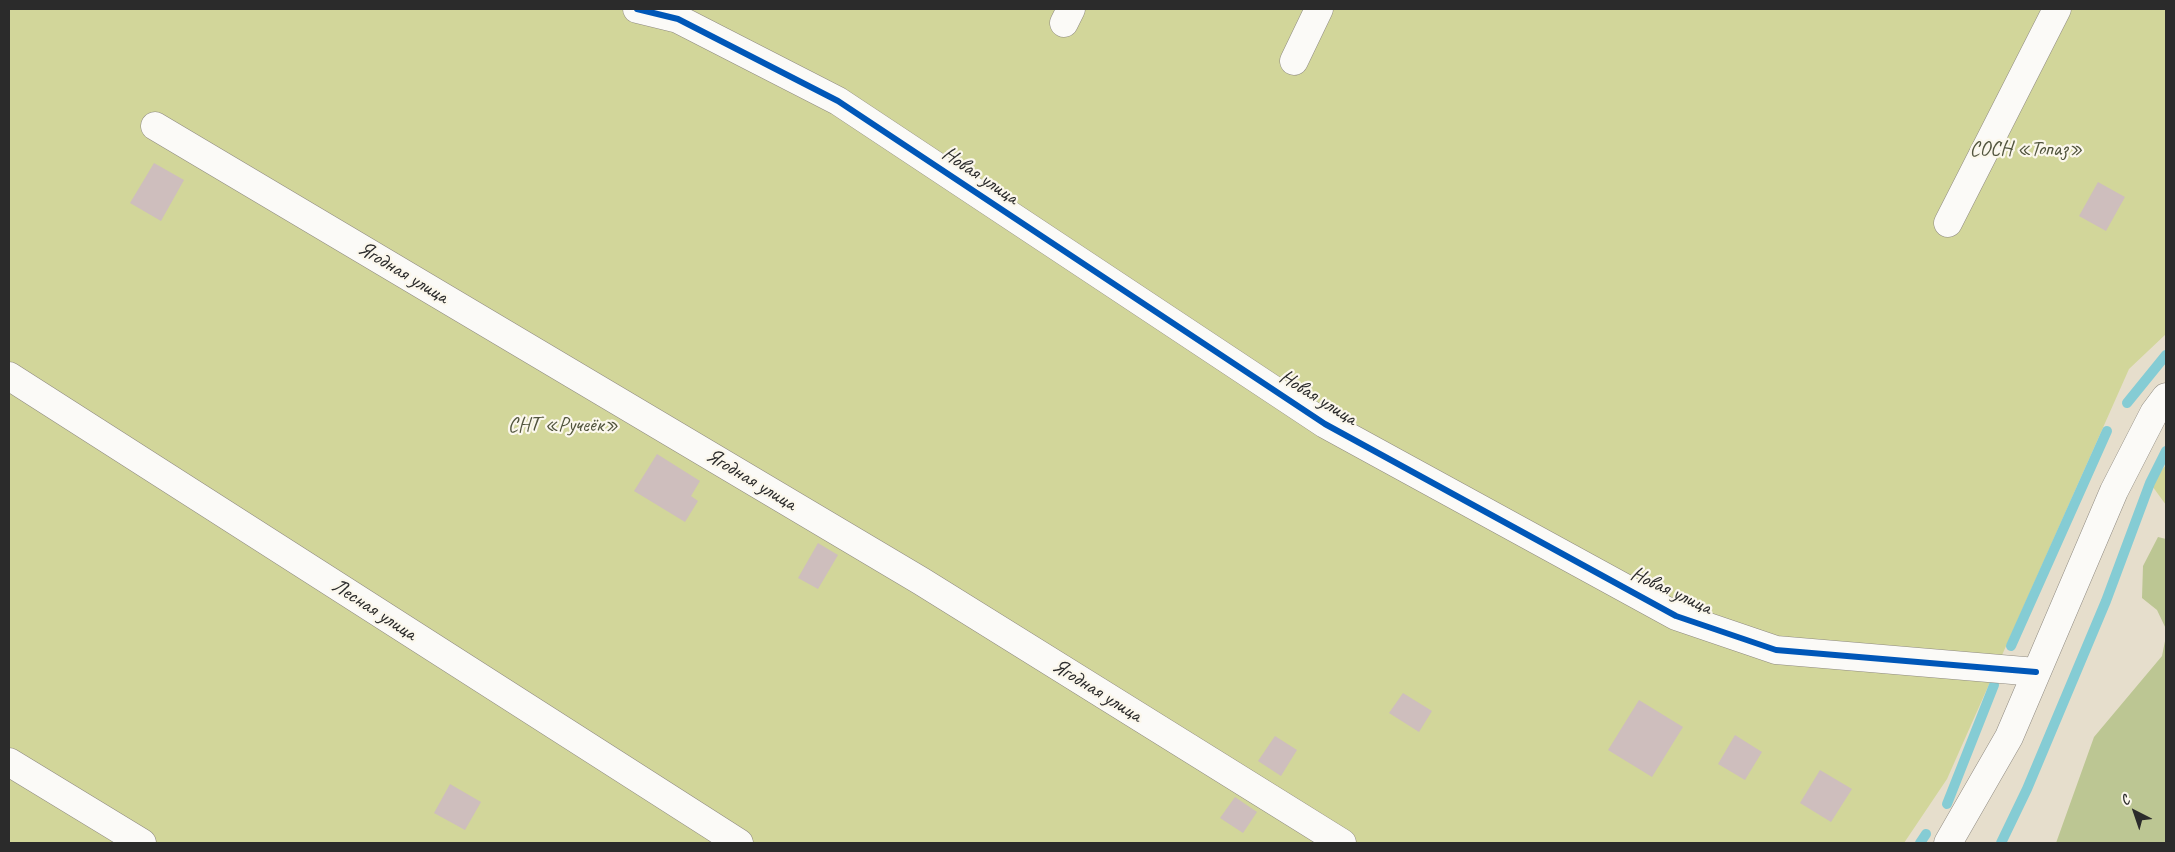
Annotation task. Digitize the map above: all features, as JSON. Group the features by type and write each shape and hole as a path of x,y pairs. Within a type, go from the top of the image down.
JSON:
{"street":[{"name":"Новая улица","path":"637,9 678,19 838,101 1325,424 1676,616 1776,650 2036,672"},
{"path":"1294,61 1319,9"},
{"path":"1948,223 2057,9"},
{"name":"Ягодная улица","path":"154,126 921,581 1342,843"},
{"name":"Лесная улица","path":"9,376 739,843"},
{"path":"1948,843 2009,737 2114,491 2154,414 2166,397"},
{"path":"9,762 142,843"}],"green space":[{"name":"СНТ «Ручеёк»","path":"9,9 2166,9 2166,334 2129,369 1947,779 1904,843 9,843"},
{"path":"2166,465 2166,505 2150,483"},
{"path":"2158,537 2166,539 2166,629 2157,610 2142,598 2143,566"},
{"path":"2166,636 2166,843 2056,843 2094,737 2162,656"}],"building":[{"path":"154,163 184,180 161,221 130,203"},
{"path":"2098,182 2125,197 2106,231 2079,216"},
{"path":"657,454 700,481 691,496 698,501 685,522 634,491"},
{"path":"818,543 838,555 818,589 798,578"},
{"path":"1403,693 1432,711 1419,732 1389,713"},
{"path":"1639,700 1683,727 1652,777 1608,750"},
{"path":"1735,735 1762,752 1745,780 1718,764"},
{"path":"1275,736 1297,750 1281,776 1258,761"},
{"path":"1820,770 1852,789 1831,822 1800,803"},
{"path":"450,784 481,802 465,830 434,813"},
{"path":"1235,797 1257,812 1243,833 1220,818"}],"waterway":[{"path":"2127,403 2166,355"},
{"path":"2011,646 2107,431"},
{"path":"2001,843 2027,789 2106,601 2150,483 2166,451"},
{"path":"1947,804 1994,685"},
{"path":"1920,843 1926,834"}],"cycle path":[{"path":"637,9 678,19 838,101 1325,424 1676,616 1776,650 2036,672"}],"park label":[{"name":"СОСН «Топаз»","path":"2026,149"}]}
